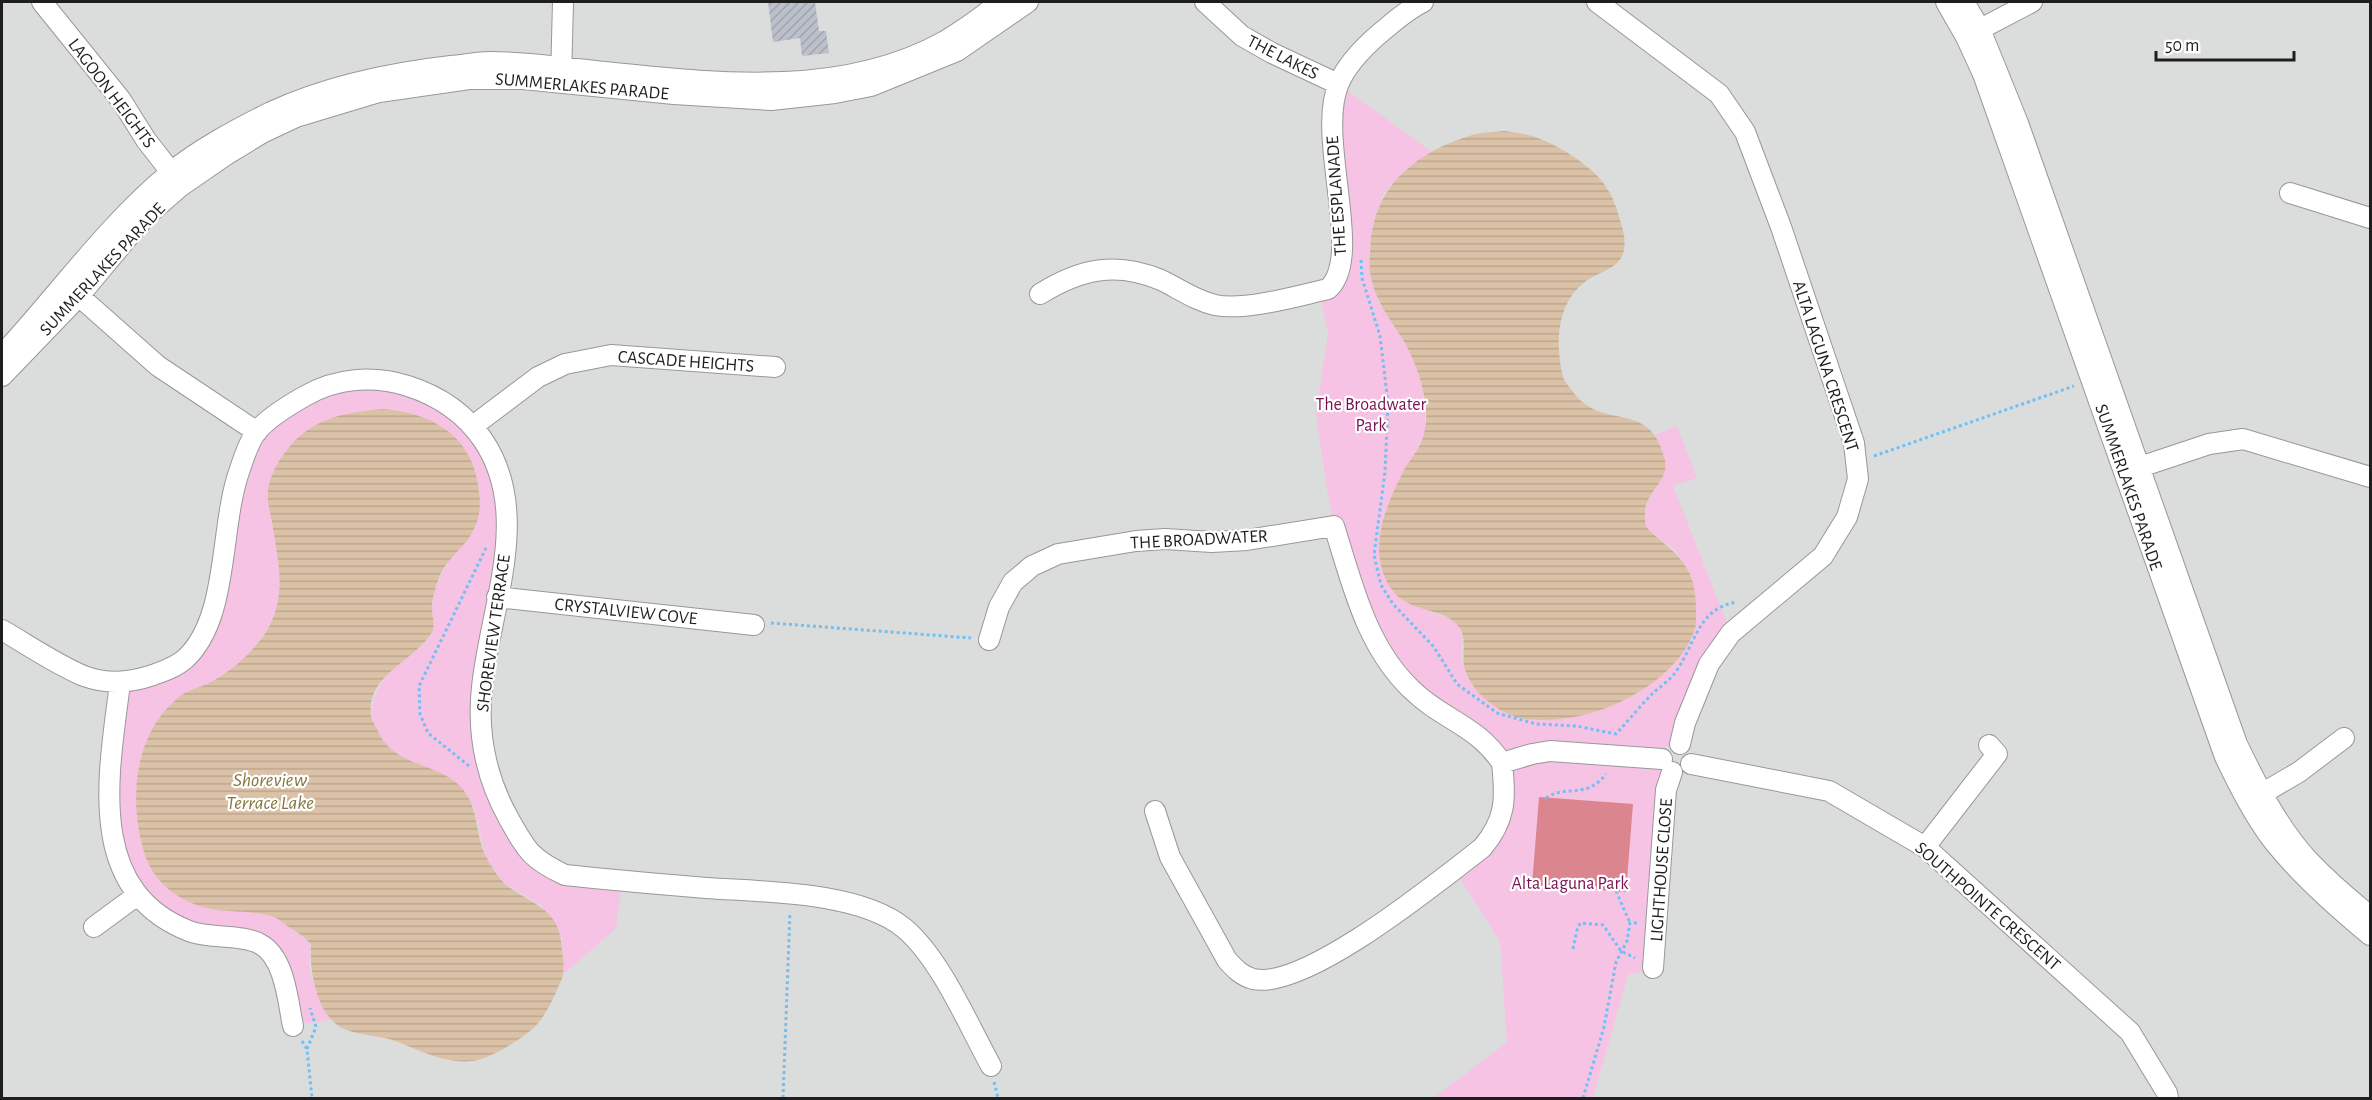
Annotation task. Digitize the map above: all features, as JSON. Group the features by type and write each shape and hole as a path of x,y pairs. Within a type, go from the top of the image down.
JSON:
{"street":[{"name":"LAGOON HEIGHTS","path":"42,2 121,100 146,140 176,179"},
{"path":"561,75 563,2"},
{"name":"SUMMERLAKES PARADE","path":"561,75 767,83 811,80 853,73 899,60 944,41 978,20 1000,2"},
{"name":"SUMMERLAKES PARADE","path":"2,356 144,218 176,179 238,130 273,112 330,89 413,71 490,62 674,94 777,100 871,86 957,51 1028,2"},
{"name":"THE LAKES","path":"1205,2 1242,36 1338,84"},
{"path":"1338,84 1351,63 1366,46 1409,8 1424,2"},
{"name":"ALTA LAGUNA CRESCENT","path":"1597,2 1719,94 1745,132 1781,227 1854,443 1858,479 1847,517 1823,556 1731,633 1709,664 1685,723 1680,744"},
{"name":"SUMMERLAKES PARADE","path":"1946,2 1973,33 2018,123 2226,757 2255,797 2280,824 2307,859 2370,916"},
{"name":"SUMMERLAKES PARADE","path":"1964,2 1983,74 2092,380 2132,470"},
{"path":"1973,33 2032,2"},
{"name":"THE ESPLANADE","path":"1040,294 1062,280 1086,272 1114,269 1138,272 1163,281 1192,298 1217,305 1242,306 1328,289 1335,283 1340,272 1343,241 1331,137 1332,109 1338,84"},
{"path":"2290,194 2370,218"},
{"name":"SUMMERLAKES PARADE","path":"2,376 72,290"},
{"path":"72,290 158,366 257,432"},
{"name":"CASCADE HEIGHTS","path":"473,426 538,377 565,364 611,355 775,367"},
{"name":"SHOREVIEW TERRACE","path":"2,630 83,676 120,683 167,670 184,660 209,625 216,605 233,487 244,457 257,432 293,403 310,393 342,382 365,379 407,386 435,397 460,413 473,426 490,450 506,498 508,519 505,552 482,688 482,742 487,767 499,802 527,852 543,865 565,875 791,895 849,903 902,927 920,944 940,974 991,1066"},
{"path":"2132,470 2209,444 2243,439 2370,477"},
{"name":"THE BROADWATER","path":"988,640 999,607 1013,582 1032,566 1058,554 1136,541 1247,540 1334,526 1368,627 1385,659 1411,689 1433,708 1476,733 1492,748 1502,763"},
{"name":"CRYSTALVIEW COVE","path":"497,597 754,625"},
{"path":"120,683 110,771 110,814 116,856 136,896 162,919 191,932 261,944 277,962 285,983 293,1026"},
{"path":"2255,797 2299,772 2344,738"},
{"path":"1155,811 1170,857 1227,960 1239,973 1254,979 1274,979 1301,970 1352,943 1482,848 1496,832 1503,811 1505,789 1502,763 1550,751 1610,756 1667,766 1680,773 1691,764 1691,756 1687,748 1680,744 1667,747 1667,766"},
{"path":"1925,847 1998,754 1989,745"},
{"name":"SOUTHPOINTE CRESCENT","path":"1691,764 1829,791 1925,847 2130,1032 2168,1098"},
{"name":"LIGHTHOUSE CLOSE","path":"1653,968 1667,766"},
{"name":"SUMMERLAKES PARADE","path":"2255,797 2273,840 2300,872 2370,935"},
{"path":"94,927 136,896"}],"path":[{"path":"1359,251 1362,278 1380,336 1388,404 1385,472 1374,555 1381,585 1393,604 1434,647 1457,684 1497,713 1536,724 1577,726 1616,734 1675,674 1709,614 1727,604 1743,602 1762,607"},
{"path":"1856,465 1883,452 2092,380"},
{"path":"473,771 428,733 420,714 419,686 424,671 486,546"},
{"path":"754,625 780,623 988,640"},
{"path":"1546,798 1551,794 1584,791 1595,784 1605,776 1610,756"},
{"path":"1583,1098 1604,1027 1616,962 1626,941 1630,923 1616,891"},
{"path":"783,1098 791,895"},
{"path":"1573,949 1576,930 1580,923 1603,925 1621,951 1653,968"},
{"path":"1630,923 1657,924"},
{"path":"307,1049 316,1027 313,1012 308,1006"},
{"path":"293,1026 307,1049 312,1098"}],"shaded area":[{"path":"2,2 2370,2 2370,1098 2,1098"}],"green space":[{"path":"1338,84 1432,152 1407,168 1384,193 1373,222 1369,255 1379,303 1412,352 1421,380 1425,409 1425,434 1416,451 1433,614 1447,617 1460,628 1464,668 1471,682 1488,701 1505,712 1524,718 1543,720 1582,714 1639,694 1690,573 1675,550 1646,528 1644,514 1647,503 1660,482 1660,444 1655,435 1677,426 1697,478 1673,486 1731,633 1673,744 1667,747 1663,754 1653,968 1628,975 1593,1098 1434,1098 1507,1042 1500,941 1454,869 1496,832 1502,763 1385,659 1334,526 1316,414 1328,332 1319,291 1335,283"},
{"path":"365,379 460,413 506,498 482,688 487,767 543,865 622,881 616,928 563,975 562,938 541,905 503,882 486,858 474,807 456,783 397,755 382,740 373,718 372,708 375,697 386,677 422,646 430,635 434,627 432,604 435,591 450,560 384,409 343,415 318,424 297,439 287,450 271,477 269,500 279,578 277,605 272,619 260,640 240,661 217,679 184,694 174,703 153,731 145,748 137,781 137,798 145,855 256,913 273,916 308,941 309,965 314,986 332,1019 293,1026 261,944 191,932 136,896 109,814 120,683 149,676 199,642 233,487 274,417"},
{"name":"Alta Laguna Park","path":"1539,797 1633,804 1626,892 1532,885"}],"water":[{"path":"1505,131 1538,138 1582,162 1600,179 1615,203 1624,234 1624,252 1615,264 1586,281 1569,301 1560,325 1560,364 1565,381 1585,404 1598,411 1637,422 1649,429 1658,441 1666,466 1662,478 1646,505 1646,527 1684,563 1692,579 1696,599 1696,624 1689,643 1668,670 1651,684 1612,706 1569,718 1547,720 1514,716 1483,697 1471,682 1465,669 1464,641 1459,627 1452,620 1406,602 1398,596 1383,573 1380,559 1379,544 1385,514 1403,472 1418,449 1424,434 1426,409 1421,382 1412,356 1380,303 1372,282 1370,254 1375,218 1382,200 1392,185 1419,160 1435,150 1472,135"},
{"name":"Shoreview Terrace Lake","path":"384,409 401,411 433,422 458,440 474,468 480,507 471,535 444,567 435,589 432,632 425,642 384,678 376,689 372,700 372,718 384,741 392,750 448,777 466,793 474,812 483,851 488,860 504,883 543,909 556,924 564,964 563,975 552,1001 533,1028 508,1046 473,1061 443,1059 391,1040 344,1029 335,1023 321,1004 313,980 311,945 307,940 271,916 205,908 173,893 156,876 145,855 137,813 138,770 152,729 164,712 180,696 217,679 240,661 260,640 273,619 280,578 268,490 284,454 296,439 318,424 356,412"}],"building":[{"path":"768,2 815,2 819,31 826,31 829,53 802,56 800,38 773,42"}],"park label":[{"name":"The Broadwater Park","path":"1371,414"}]}
